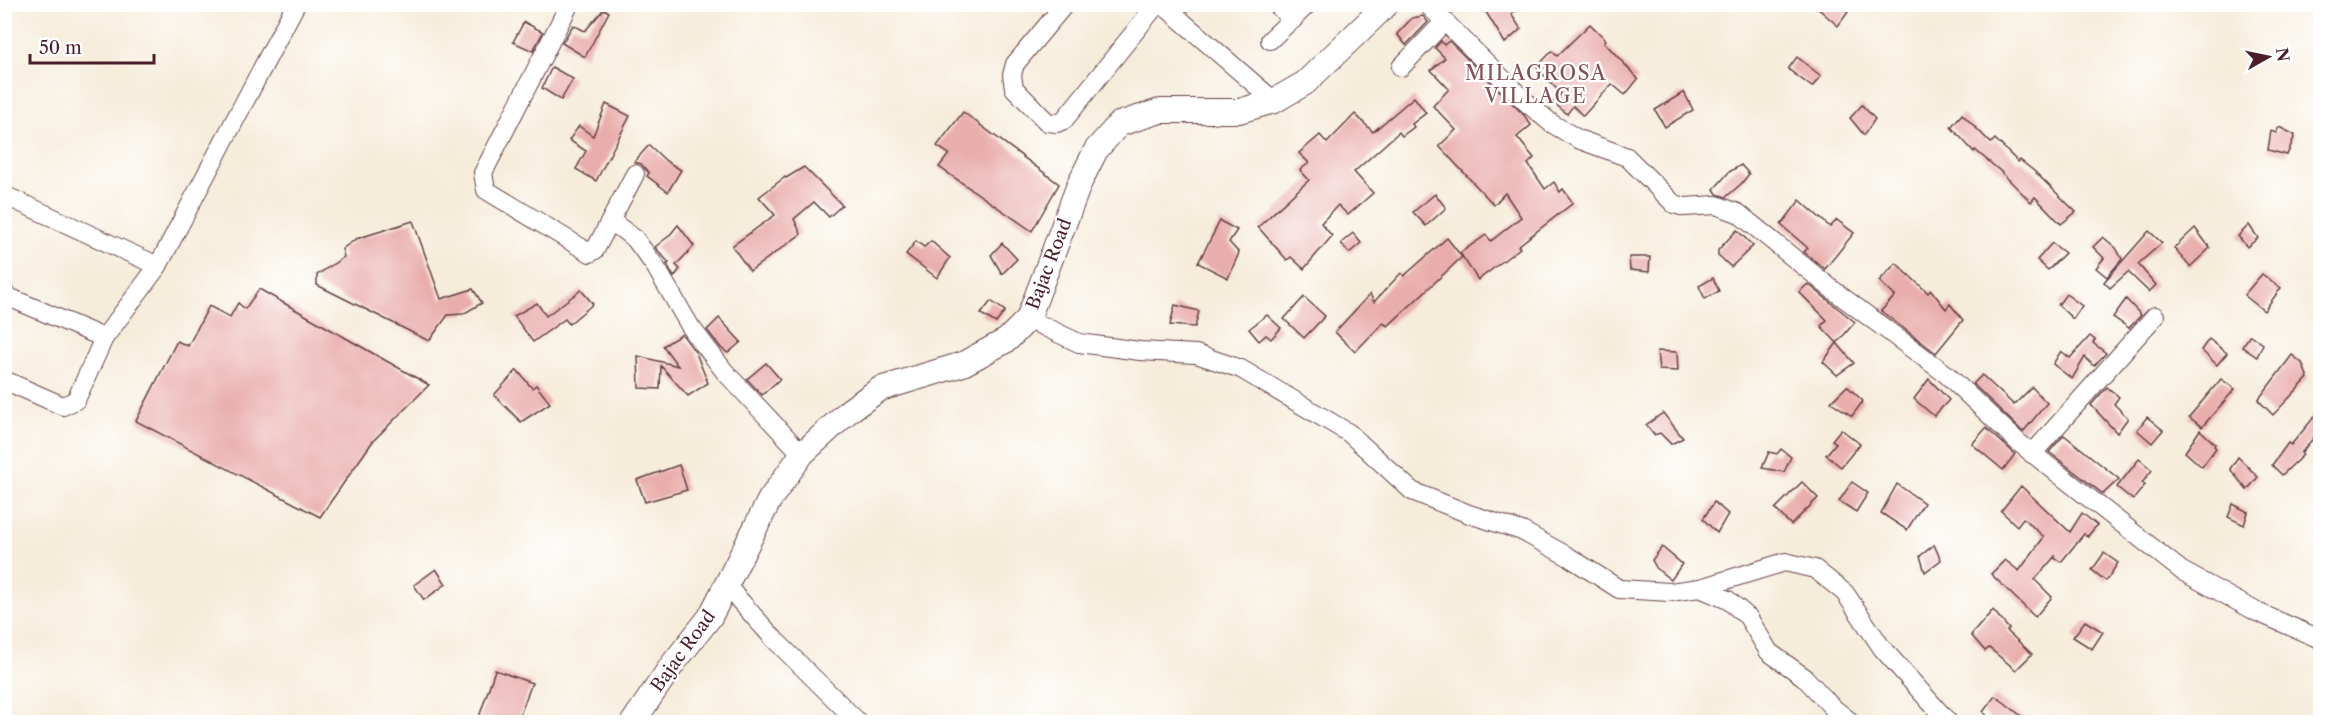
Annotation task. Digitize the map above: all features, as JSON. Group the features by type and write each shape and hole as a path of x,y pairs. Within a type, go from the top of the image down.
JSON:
{"street":[{"path":"4,380 63,406 76,400 104,338 158,266 296,4"},
{"path":"1065,4 1015,64 1012,75 1014,88 1047,122 1057,123 1064,120 1157,4"},
{"path":"1162,4 1274,101"},
{"path":"1276,4 1293,20"},
{"path":"1270,40 1308,4"},
{"name":"Bajac Road","path":"633,723 672,665 710,617 770,499 802,454 850,410 880,389 963,364 1006,340 1028,319 1080,182 1096,150 1119,124 1160,111 1239,111 1274,101 1305,83 1387,4"},
{"path":"1426,4 1526,102 1551,123 1578,139 1627,157 1674,204 1685,207 1716,205 1738,213 1833,290 1946,374 2032,454 2182,571 2257,612 2320,639"},
{"path":"568,7 483,173 486,190 591,253 595,250 635,174"},
{"path":"1401,66 1445,21"},
{"path":"4,195 158,266"},
{"path":"611,221 635,239 655,266 690,326 725,372 802,454"},
{"path":"4,295 104,338"},
{"path":"2032,454 2155,316"},
{"path":"1028,319 1079,343 1140,351 1196,354 1241,369 1349,433 1412,491 1469,514 1522,531 1569,557 1619,589 1670,592 1700,588 1785,562 1815,569 1845,593 1882,648 1948,723"},
{"path":"725,584 775,640 858,723"},
{"path":"1700,588 1728,600 1748,617 1769,652 1804,677 1832,707 1851,723"}],"building":[{"path":"1481,4 1522,4 1511,14 1521,29 1505,43"},
{"path":"1813,4 1840,4 1848,12 1838,26"},
{"path":"604,9 609,12 585,57 562,43 573,25 585,31"},
{"path":"1423,16 1428,22 1406,45 1397,34 1412,18"},
{"path":"524,22 543,32 533,51 513,42"},
{"path":"1590,24 1638,79 1625,95 1612,84 1583,116 1573,106 1567,114 1553,102 1561,94 1537,67 1552,51 1557,56"},
{"path":"1441,41 1444,45 1449,41 1524,115 1531,125 1517,137 1534,158 1528,164 1545,189 1554,182 1560,192 1563,189 1573,203 1478,280 1460,253 1486,235 1491,241 1521,217 1505,193 1494,205 1439,146 1456,130 1433,106 1449,89 1431,70 1445,58 1435,48"},
{"path":"1797,57 1821,76 1812,87 1788,69"},
{"path":"552,67 573,79 561,100 542,88"},
{"path":"1684,92 1693,110 1665,127 1655,110"},
{"path":"1414,97 1426,113 1412,124 1414,127 1402,136 1399,132 1354,172 1373,193 1348,215 1338,205 1321,223 1332,236 1304,269 1291,257 1287,260 1258,227 1309,180 1300,170 1309,163 1299,153 1320,135 1327,143 1355,114 1373,132"},
{"path":"606,104 630,116 596,181 576,169 586,151 569,140 579,126 593,136"},
{"path":"1862,105 1875,119 1864,135 1850,118"},
{"path":"963,112 1059,184 1032,231 939,167 949,154 937,146"},
{"path":"1962,114 1991,143 1995,139 2018,162 2020,160 2034,171 2076,212 2061,224 2035,197 2031,202 1999,170 1975,150 1974,152 1951,127"},
{"path":"2279,127 2295,135 2287,155 2268,150 2271,131 2276,133"},
{"path":"649,145 666,161 681,170 668,192 647,176 649,173 641,164 634,162"},
{"path":"1741,165 1749,174 1741,184 1726,197 1717,194 1714,189 1729,172"},
{"path":"804,167 842,205 829,217 814,202 794,219 801,234 750,271 732,246 775,215 759,197 785,177"},
{"path":"1435,194 1446,208 1426,226 1413,212"},
{"path":"1800,200 1830,227 1837,220 1854,233 1825,269 1804,252 1808,248 1781,225"},
{"path":"413,221 441,299 473,289 482,303 463,314 448,315 429,341 317,285 317,275 344,257 342,249 356,239"},
{"path":"1220,221 1237,230 1229,242 1239,253 1228,278 1198,263"},
{"path":"678,225 694,246 676,265 680,269 674,277 667,264 669,263 655,247"},
{"path":"2249,225 2258,238 2247,247 2238,236"},
{"path":"2195,228 2210,248 2190,267 2174,248"},
{"path":"1737,230 1753,246 1731,267 1718,255 1718,250"},
{"path":"2149,231 2162,243 2138,264 2156,285 2149,292 2128,272 2110,288 2104,282"},
{"path":"1353,233 1361,243 1349,253 1341,243"},
{"path":"2103,237 2116,248 2122,259 2107,277 2096,268 2104,258 2093,247"},
{"path":"1447,238 1462,257 1388,326 1383,323 1355,352 1335,332 1370,294 1374,302 1401,273 1404,276"},
{"path":"916,241 924,247 931,241 950,258 937,278 906,254"},
{"path":"1002,243 1017,259 1002,274 991,255"},
{"path":"2052,243 2065,253 2048,270 2037,260"},
{"path":"1629,257 1650,257 1649,272 1630,270"},
{"path":"1896,263 1928,293 1931,290 1946,309 1950,304 1963,320 1936,353 1881,311 1895,296 1879,281"},
{"path":"2262,274 2281,288 2264,311 2244,295"},
{"path":"1713,278 1719,291 1705,299 1699,286"},
{"path":"1808,284 1855,322 1837,343 1821,326 1827,320 1799,292"},
{"path":"259,289 429,385 373,441 320,517 136,421 177,341 188,346 209,306 230,317 238,303 245,309"},
{"path":"581,290 593,304 569,324 565,319 533,342 514,316 537,303 546,316"},
{"path":"2066,294 2082,306 2073,319 2058,305"},
{"path":"1304,297 1325,316 1304,338 1284,319"},
{"path":"2126,299 2141,315 2129,328 2113,317"},
{"path":"991,301 1005,311 996,323 981,314"},
{"path":"1175,305 1199,311 1195,327 1170,325"},
{"path":"1267,315 1281,328 1271,339 1266,335 1259,341 1249,329"},
{"path":"719,318 741,342 728,353 707,330"},
{"path":"682,334 696,353 708,383 688,396 661,366 660,389 639,388 638,356 678,366 663,346"},
{"path":"2250,335 2263,344 2257,357 2242,347"},
{"path":"2090,336 2095,340 2093,343 2106,353 2094,366 2085,357 2072,379 2053,364 2061,351 2070,358"},
{"path":"2209,339 2227,353 2217,365 2201,350"},
{"path":"1837,343 1854,363 1837,375 1823,362"},
{"path":"1657,351 1677,352 1678,371 1659,370"},
{"path":"2292,355 2302,363 2308,378 2273,415 2258,400"},
{"path":"766,363 780,379 762,395 747,379"},
{"path":"517,370 532,388 536,385 550,403 521,422 494,395"},
{"path":"1982,375 2014,405 2032,387 2047,403 2023,432 1973,384"},
{"path":"1929,379 1949,400 1934,416 1914,399"},
{"path":"2221,379 2235,389 2202,427 2189,417"},
{"path":"1847,386 1863,401 1852,416 1831,402"},
{"path":"2107,387 2119,397 2114,404 2128,418 2117,433 2091,405"},
{"path":"2320,410 2320,430 2301,453 2303,455 2282,475 2272,465 2288,443 2291,445"},
{"path":"1663,413 1683,438 1671,444 1660,433 1654,435 1646,425"},
{"path":"2147,417 2163,430 2152,443 2137,430"},
{"path":"1986,428 2015,454 2003,470 1972,444"},
{"path":"1841,429 1860,444 1841,467 1826,455 1836,443 1832,440"},
{"path":"2200,430 2215,444 2216,448 2202,467 2185,452"},
{"path":"2064,435 2119,479 2103,494 2049,452"},
{"path":"1781,449 1791,457 1784,472 1762,468 1769,452 1777,454"},
{"path":"2238,457 2258,477 2247,490 2230,469"},
{"path":"2139,459 2152,470 2142,483 2145,485 2133,500 2117,487"},
{"path":"679,465 687,490 645,502 637,480"},
{"path":"1802,482 1818,498 1791,525 1775,509"},
{"path":"1852,482 1868,493 1856,512 1839,501"},
{"path":"1897,484 1924,503 1907,530 1881,513"},
{"path":"2021,486 2070,532 2082,513 2097,525 2088,536 2084,534 2061,562 2054,558 2056,555 2035,580 2052,597 2035,617 1991,574 2005,560 2019,571 2044,537 2023,518 2017,526 2001,511"},
{"path":"1714,502 1728,514 1717,533 1703,519"},
{"path":"2233,504 2248,512 2244,525 2228,517"},
{"path":"1934,545 1941,560 1925,572 1920,556"},
{"path":"1662,547 1682,564 1671,580 1657,569 1652,560"},
{"path":"2104,553 2118,563 2106,581 2092,570"},
{"path":"436,569 446,584 424,600 414,585"},
{"path":"1993,610 2009,629 2007,631 2032,654 2016,670 1989,648 1985,651 1971,635"},
{"path":"2085,621 2103,632 2092,649 2073,637"},
{"path":"495,670 532,683 517,723 477,723"},
{"path":"1995,696 2030,723 1994,723 1983,712"}],"district":[{"name":"MILAGROSA VILLAGE","path":"1536,84"}]}
